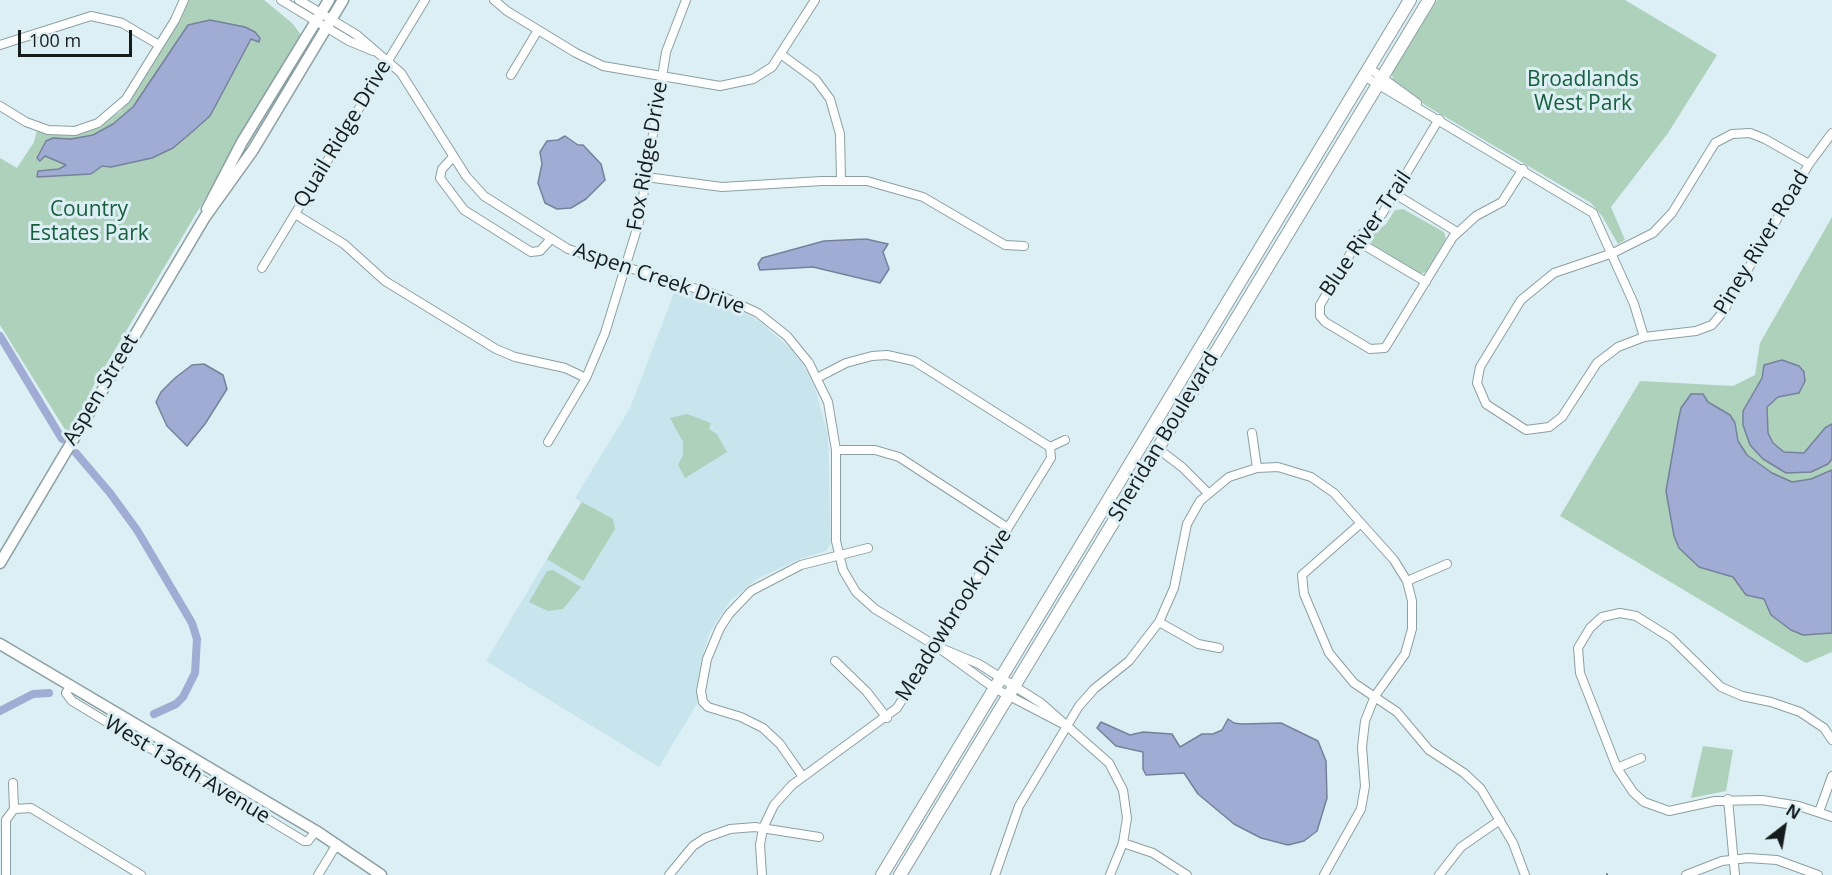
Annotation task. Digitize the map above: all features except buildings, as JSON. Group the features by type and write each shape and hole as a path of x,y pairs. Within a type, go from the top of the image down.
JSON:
{"main road":[{"name":"Sheridan Boulevard","path":"882,875 1410,0"},
{"name":"Sheridan Boulevard","path":"900,875 1429,0"}],"street":[{"path":"0,106 26,122 48,130 61,131 88,127 109,117 126,99 184,0"},
{"path":"281,0 318,17"},
{"path":"299,0 318,17"},
{"name":"Aspen Street","path":"205,218 210,202 242,142 328,0"},
{"name":"Aspen Street","path":"0,563 205,218 253,150 343,0"},
{"name":"Quail Ridge Drive","path":"262,267 424,0"},
{"path":"494,0 538,30 603,66 662,77 732,86 763,74 782,55 815,0"},
{"name":"Fox Ridge Drive","path":"548,442 586,378 605,333 639,222 662,77 673,30 686,0"},
{"path":"0,45 91,16 122,23 159,45"},
{"name":"Aspen Creek Drive","path":"318,17 375,51 405,78 453,157 484,196 574,251 726,298 758,313 787,336 817,378 832,419 836,450 838,554 849,582 865,601 1067,726 1104,757 1118,778 1127,812 1123,843 1110,875"},
{"path":"511,75 538,30"},
{"path":"782,55 816,80 830,99 840,134 841,180"},
{"path":"1366,72 1425,111 1593,213 1634,304 1644,337"},
{"name":"Blue River Trail","path":"1439,119 1382,214 1367,227 1358,241 1320,305 1319,320 1371,349 1386,351 1457,232 1476,216 1502,202 1523,169"},
{"path":"1472,400 1481,397 1477,383 1480,367 1526,295 1554,273 1641,241 1663,224 1709,150 1724,138 1734,131 1759,136 1809,164"},
{"name":"Piney River Road","path":"1481,397 1491,409 1519,427 1541,434 1562,417 1589,373 1606,355 1626,342 1644,337 1696,331 1718,319 1809,164 1832,133"},
{"name":"Aspen Creek Drive","path":"453,157 442,169 440,177 464,210 531,252 540,251 551,239"},
{"path":"646,177 722,188 841,180 867,182 906,190 940,205 1005,245 1024,246"},
{"path":"1395,194 1457,232"},
{"path":"295,214 344,244 385,281 496,349 515,357 566,368 586,378"},
{"path":"1358,241 1426,282"},
{"path":"817,378 846,363 872,356 914,361 1050,447 1065,440"},
{"path":"1252,434 1257,468"},
{"name":"Meadowbrook Drive","path":"762,875 759,857 763,828 778,799 803,777 887,718 904,698 1051,458 1050,447"},
{"path":"1157,448 1182,467 1208,493"},
{"path":"836,450 875,450 899,458 1008,528"},
{"path":"995,875 1019,806 1067,726 1086,698 1129,661 1159,622 1174,588 1187,524 1208,493 1229,477 1257,468 1289,469 1311,477 1334,493 1394,560 1407,581 1413,615 1409,642 1398,666 1375,696 1362,735 1365,786 1361,809 1324,875"},
{"path":"1361,523 1302,575 1303,587 1335,663 1354,683 1397,712 1433,754 1472,780 1513,843 1524,875"},
{"path":"803,777 773,736 752,722 708,707 703,702 701,691 712,643 729,614 740,601 781,574 838,554 868,548"},
{"path":"1407,581 1447,564"},
{"path":"1832,740 1824,728 1800,712 1771,702 1742,696 1720,687 1671,638 1636,616 1611,614 1590,628 1582,639 1577,656 1580,674 1617,768 1644,802 1660,810 1677,811 1728,799 1782,802 1832,817"},
{"path":"1159,622 1198,644 1219,648"},
{"name":"West 136th Avenue","path":"0,644 316,831 381,875"},
{"path":"835,661 861,685 887,718"},
{"path":"1617,768 1641,758"},
{"path":"1819,812 1832,776"},
{"path":"6,875 6,820 14,808 14,783"},
{"path":"1728,799 1735,875"},
{"path":"14,808 31,808 141,875"},
{"path":"1439,875 1461,847 1500,820"},
{"path":"669,875 683,855 705,838 730,829 763,828 819,837"},
{"path":"1123,843 1161,856 1188,875"},
{"path":"318,875 337,844"},
{"path":"1686,875 1706,866 1733,859 1777,860 1818,875"}],"shaded area":[{"path":"676,288 738,309 760,322 792,350 805,368 815,388 828,435 831,543 826,551 797,560 757,579 730,601 710,632 696,690 698,702 659,767 486,661 581,502 575,498 630,408"}],"green space":[{"name":"Country Estates Park","path":"188,0 264,0 292,23 302,36 94,385 69,436 0,325 0,158 17,168 34,142 37,130 49,134 75,134 97,127 121,111 166,42"},
{"name":"Broadlands West Park","path":"1437,0 1625,0 1717,55 1668,133 1611,207 1625,240 1618,244 1602,216 1591,203 1425,105 1393,81 1392,73 1395,67"},
{"path":"1403,209 1444,232 1446,239 1426,272 1420,274 1372,244 1369,237 1386,224 1395,210"},
{"path":"1832,217 1832,652 1806,663 1560,516 1640,381 1733,386 1755,375 1760,343"},
{"path":"687,414 711,423 709,429 717,434 727,452 685,478 678,465 683,455 683,442 670,418"},
{"path":"582,502 613,519 615,529 583,581 547,559"},
{"path":"553,570 581,587 563,609 548,611 529,602 547,571"},
{"path":"1703,746 1733,750 1726,791 1691,798"}],"water":[{"path":"210,20 245,27 255,32 260,38 259,42 251,39 210,116 173,148 152,158 111,167 102,166 91,174 37,177 38,171 59,169 66,165 45,156 40,161 37,158 46,141 53,138 71,139 93,135 113,124 133,107 188,25"},
{"path":"565,136 578,145 583,145 601,164 605,180 586,199 571,208 557,209 545,203 538,183 542,164 540,152 547,141 558,140"},
{"path":"866,239 888,244 883,252 889,269 880,283 813,267 760,270 758,264 762,258 824,241"},
{"path":"1782,360 1799,366 1804,372 1805,381 1799,393 1778,397 1767,407 1768,433 1773,443 1784,452 1804,453 1825,428 1832,424 1832,459 1828,464 1811,472 1786,473 1763,459 1750,445 1743,425 1743,411 1762,378 1764,365"},
{"path":"204,364 223,375 227,389 205,424 187,446 167,426 156,402 161,392 175,378 192,365"},
{"path":"1691,394 1703,394 1708,402 1730,415 1735,423 1738,441 1747,455 1772,473 1792,482 1811,479 1832,470 1832,633 1803,635 1791,630 1771,615 1764,599 1746,595 1733,577 1699,567 1679,548 1674,536 1666,491 1681,408"},
{"path":"1228,719 1241,724 1281,723 1318,741 1326,761 1327,798 1317,831 1304,841 1288,845 1261,838 1234,824 1198,794 1184,773 1146,775 1143,769 1143,752 1116,746 1097,728 1101,722 1130,735 1143,732 1172,734 1180,747 1202,734 1213,734 1222,730"}],"waterway":[{"path":"0,336 62,439"},
{"path":"76,453 110,493 137,530 192,623 197,639 195,673 183,697 176,704 154,714"},
{"path":"0,711 33,694 49,693"}]}
